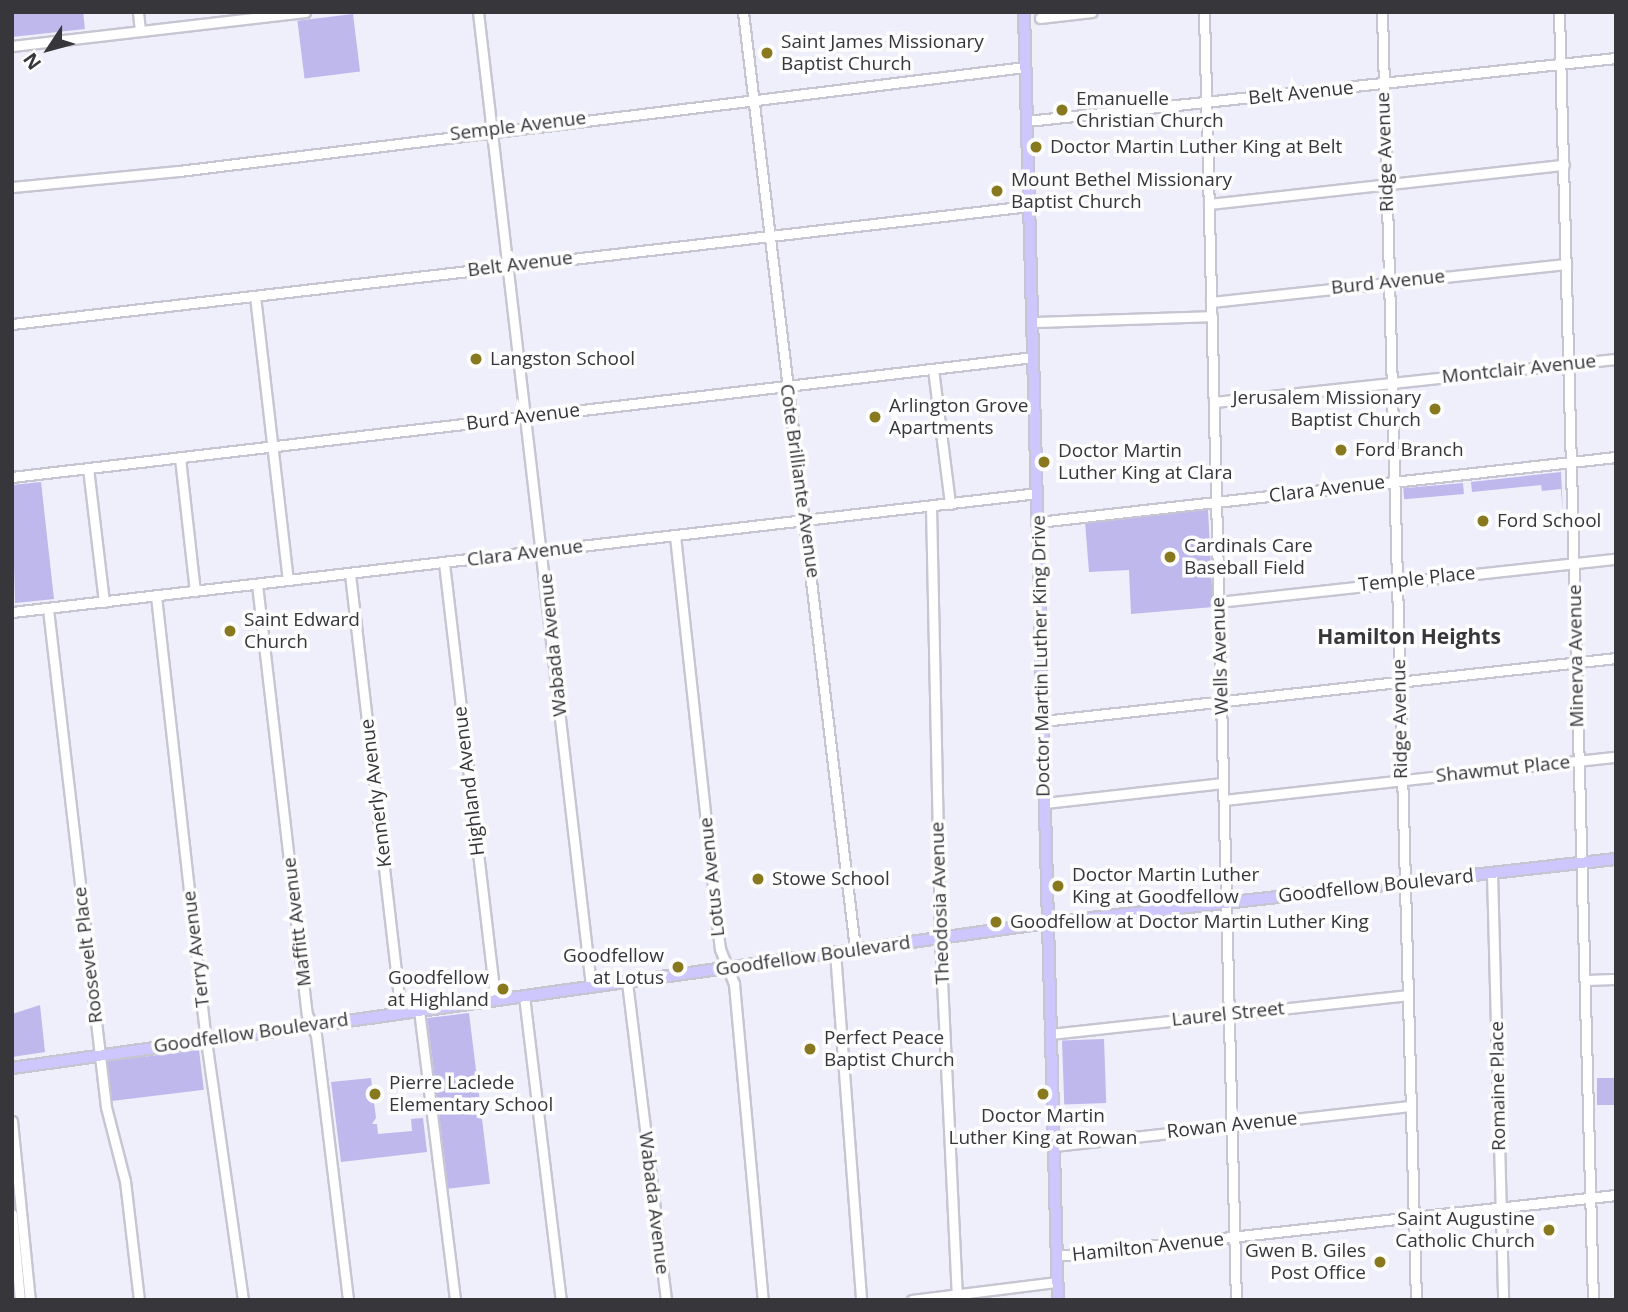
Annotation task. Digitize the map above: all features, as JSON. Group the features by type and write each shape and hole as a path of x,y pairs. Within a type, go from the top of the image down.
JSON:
{"main road":[{"name":"Doctor Martin Luther King Drive","path":"1024,12 1058,1300"},
{"name":"Goodfellow Boulevard","path":"12,1068 1046,923 1616,859"}],"street":[{"path":"138,12 140,30"},
{"path":"12,46 305,12"},
{"name":"Wabada Avenue","path":"478,12 591,986"},
{"name":"Cote Brilliante Avenue","path":"743,12 855,949"},
{"path":"1040,18 1092,12"},
{"name":"Wells Avenue","path":"1204,12 1222,702 1227,1014 1237,1300"},
{"name":"Ridge Avenue","path":"1382,12 1387,282 1416,1300"},
{"name":"Minerva Avenue","path":"1559,12 1593,1300"},
{"name":"Belt Avenue","path":"1027,121 1616,58"},
{"name":"Semple Avenue","path":"12,187 179,171 491,129 1025,67"},
{"path":"1209,204 1564,165"},
{"name":"Belt Avenue","path":"12,324 1029,206"},
{"name":"Burd Avenue","path":"1211,302 1566,264"},
{"path":"255,296 288,580"},
{"path":"1033,322 1212,316"},
{"name":"Burd Avenue","path":"12,477 1033,357"},
{"name":"Montclair Avenue","path":"1214,402 1616,359"},
{"path":"933,369 950,504"},
{"name":"Clara Avenue","path":"1038,522 1616,457"},
{"path":"180,458 195,591"},
{"path":"88,468 104,601"},
{"name":"Clara Avenue","path":"12,612 1037,493"},
{"name":"Theodosia Avenue","path":"931,506 940,938 957,1297"},
{"name":"Lotus Avenue","path":"675,536 720,949 729,968 763,1300"},
{"name":"Temple Place","path":"1218,603 1396,581 1616,559"},
{"name":"Highland Avenue","path":"443,563 495,1000"},
{"name":"Kennerly Avenue","path":"350,573 401,1012"},
{"name":"Maffitt Avenue","path":"257,584 348,1300"},
{"name":"Terry Avenue","path":"156,596 206,1040 243,1300"},
{"name":"Roosevelt Place","path":"48,609 100,1054 110,1129 125,1181 139,1300"},
{"path":"1043,721 1616,658"},
{"name":"Shawmut Place","path":"1224,800 1616,757"},
{"path":"1045,803 1223,783"},
{"name":"Romaine Place","path":"1492,873 1503,1300"},
{"path":"835,952 861,1300"},
{"path":"1585,979 1616,979"},
{"name":"Wabada Avenue","path":"626,982 666,1300"},
{"name":"Laurel Street","path":"1050,1034 1407,995"},
{"path":"524,996 561,1300"},
{"path":"419,1010 455,1300"},
{"name":"Rowan Avenue","path":"1054,1146 1410,1106"},
{"path":"12,1121 30,1300"},
{"name":"Hamilton Avenue","path":"1057,1256 1616,1195"},
{"path":"12,1214 20,1300"},
{"name":"Hamilton Avenue","path":"912,1300 957,1297 1057,1282"}],"shaded area":[{"path":"12,12 83,12 85,29 12,37"},
{"path":"353,14 360,72 304,78 297,21"},
{"path":"1561,472 1563,515 1561,489 1542,491 1541,485 1472,492 1471,482"},
{"path":"41,482 54,599 15,603 12,485"},
{"path":"1463,483 1464,494 1404,499 1403,488"},
{"path":"1208,509 1213,607 1131,614 1129,570 1089,572 1085,522"},
{"path":"40,1005 45,1052 12,1057 12,1014"},
{"path":"469,1013 490,1184 448,1189 427,1018"},
{"path":"1104,1039 1106,1103 1064,1104 1062,1040"},
{"path":"199,1050 204,1090 112,1101 107,1061"},
{"path":"371,1078 376,1118 372,1124 377,1124 378,1134 412,1131 411,1119 423,1118 427,1152 341,1162 331,1082"},
{"path":"1597,1078 1616,1078 1616,1105 1597,1105"}],"place":[{"name":"Saint James Missionary Baptist Church","path":"767,53"},
{"name":"Emanuelle Christian Church","path":"1062,110"},
{"name":"Doctor Martin Luther King at Belt","path":"1036,147"},
{"name":"Mount Bethel Missionary Baptist Church","path":"997,191"},
{"name":"Langston School","path":"476,359"},
{"name":"Jerusalem Missionary Baptist Church","path":"1435,409"},
{"name":"Arlington Grove Apartments","path":"875,417"},
{"name":"Ford Branch","path":"1341,450"},
{"name":"Doctor Martin Luther King at Clara","path":"1044,462"},
{"name":"Ford School","path":"1483,521"},
{"name":"Cardinals Care Baseball Field","path":"1170,557"},
{"name":"Saint Edward Church","path":"230,631"},
{"name":"Stowe School","path":"758,879"},
{"name":"Doctor Martin Luther King at Goodfellow","path":"1058,886"},
{"name":"Goodfellow at Doctor Martin Luther King","path":"996,922"},
{"name":"Goodfellow at Lotus","path":"678,967"},
{"name":"Goodfellow at Highland","path":"503,989"},
{"name":"Perfect Peace Baptist Church","path":"810,1049"},
{"name":"Pierre Laclede Elementary School","path":"375,1094"},
{"name":"Doctor Martin Luther King at Rowan","path":"1043,1094"},
{"name":"Saint Augustine Catholic Church","path":"1549,1230"},
{"name":"Gwen B. Giles Post Office","path":"1380,1262"}],"district":[{"name":"Hamilton Heights","path":"1409,636"}]}
